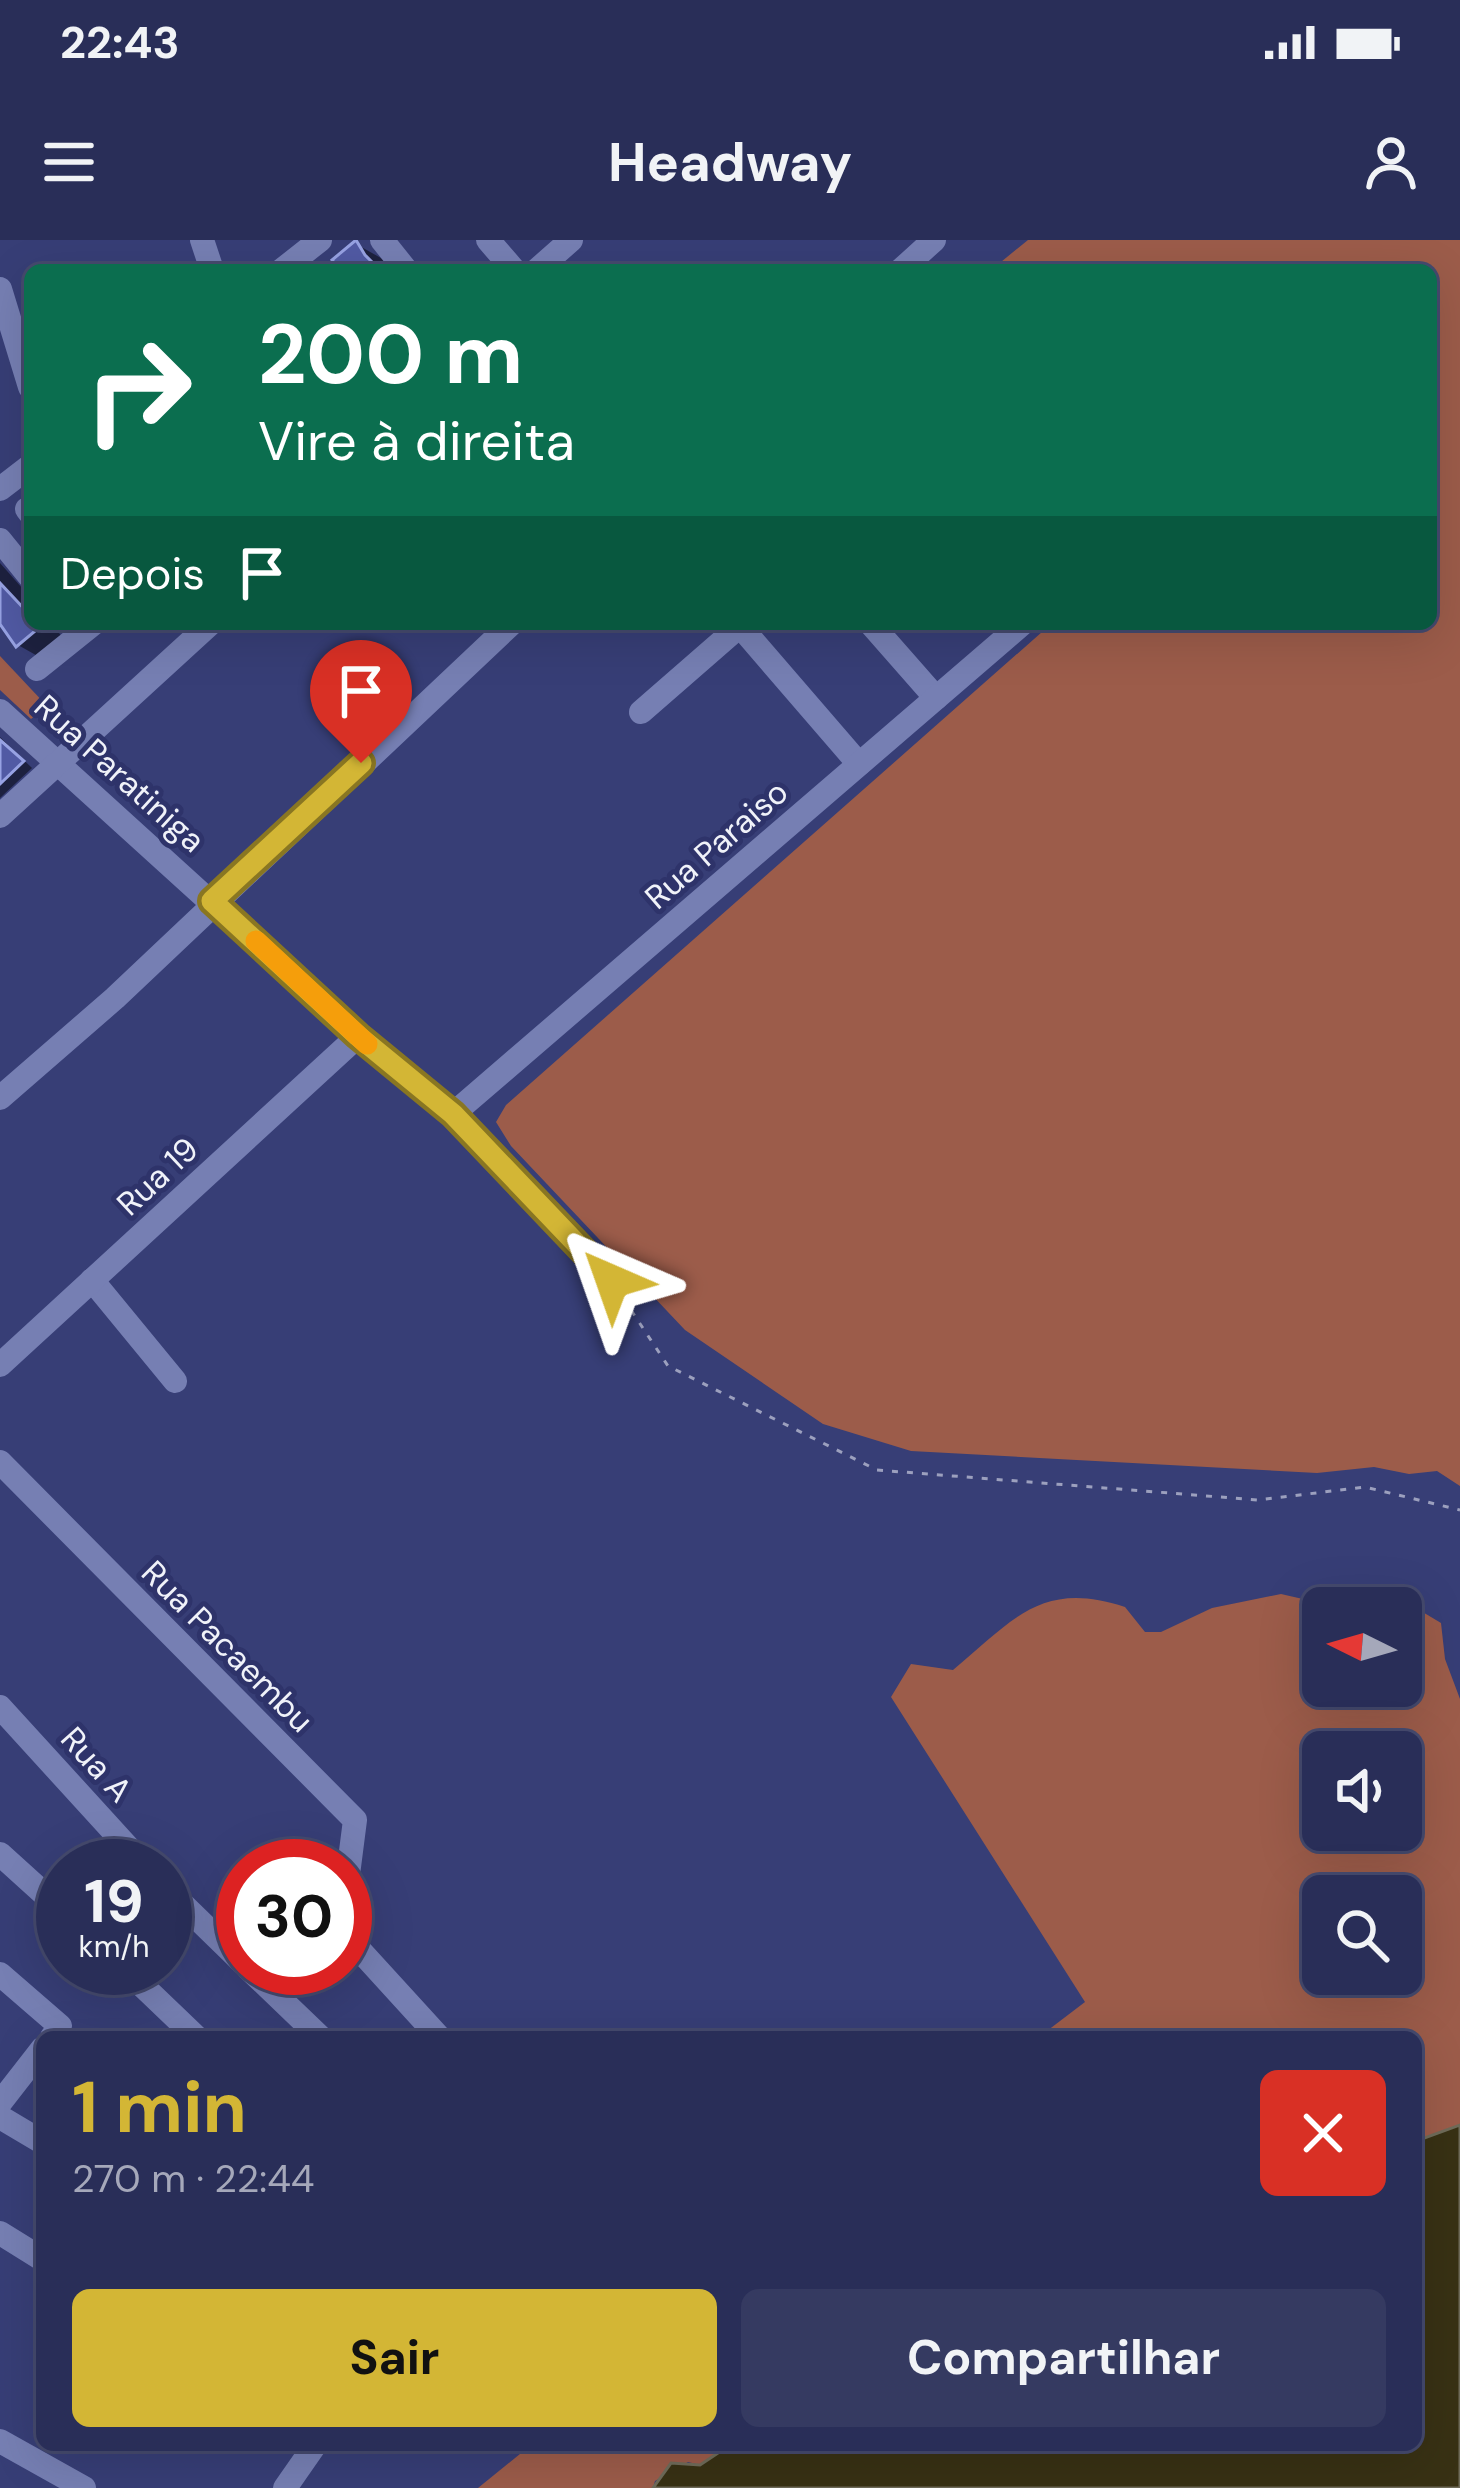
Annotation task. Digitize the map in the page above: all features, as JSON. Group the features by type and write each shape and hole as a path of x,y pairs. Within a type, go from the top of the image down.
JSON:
{"street":[{"path":"290,264 320,240"},
{"path":"382,240 401,264"},
{"path":"488,240 509,264"},
{"path":"544,264 571,240"},
{"path":"908,264 934,240"},
{"path":"0,289 24,367"},
{"path":"0,489 24,471"},
{"path":"0,540 24,570"},
{"path":"37,669 78,630"},
{"path":"0,816 203,630"},
{"path":"0,1098 115,998 212,901 505,630"},
{"path":"641,712 735,630"},
{"path":"745,630 860,764"},
{"path":"876,630 936,698"},
{"name":"Rua Paraiso","path":"453,1114 1015,630"},
{"name":"Rua Paratiniga","path":"0,711 358,1036 453,1114 612,1281"},
{"name":"Rua 19","path":"0,1364 358,1036"},
{"path":"92,1280 175,1381"},
{"name":"Rua Pacaembu","path":"0,1462 355,1820 353,1839"},
{"name":"Rua A","path":"0,1707 120,1839"},
{"path":"0,1854 36,1887"},
{"path":"192,1914 216,1936"},
{"name":"Rua Pacaembu","path":"372,1964 434,2031"},
{"path":"0,1974 56,2031"},
{"path":"152,1995 190,2031"},
{"path":"277,1995 314,2031"},
{"path":"0,2103 36,2057"},
{"path":"0,2117 36,2138"},
{"path":"0,2233 36,2255"},
{"path":"0,2441 84,2488"},
{"path":"285,2488 311,2451"}],"path":[{"path":"612,1281 668,1366 877,1470 1258,1500 1365,1487 1460,1510"}],"shaded area":[{"path":"1028,240 1460,240 1460,1486 1437,1471 1409,1474 1374,1467 1317,1473 911,1451 823,1424 685,1330 511,1146 496,1122 506,1105 1044,630 1437,630 1437,264 998,264"},
{"path":"0,656 47,706 31,719 0,690"},
{"path":"1281,1594 1302,1599 1302,1707 1422,1707 1422,1612 1441,1623 1445,1659 1460,1699 1460,2125 1422,2139 1422,2031 1047,2031 1085,2002 891,1697 911,1664 953,1670 1011,1621 1049,1602 1071,1598 1125,1607 1145,1632 1161,1632 1212,1608"},
{"path":"1460,2125 1460,2488 653,2488 671,2463 700,2465 721,2451 1422,2451 1422,2139"},
{"path":"524,2451 721,2451 700,2465 688,2462 655,2481 653,2488 478,2488"}],"building":[{"path":"356,240 374,264 335,264 332,260"},
{"path":"0,583 24,609 24,630 36,630 16,647 0,624"},
{"path":"0,740 24,761 0,784"}],"slow traffic":[{"path":"256,941 367,1044"}],"route":[{"path":"361,763 212,901 358,1036 453,1114 612,1281"}]}
